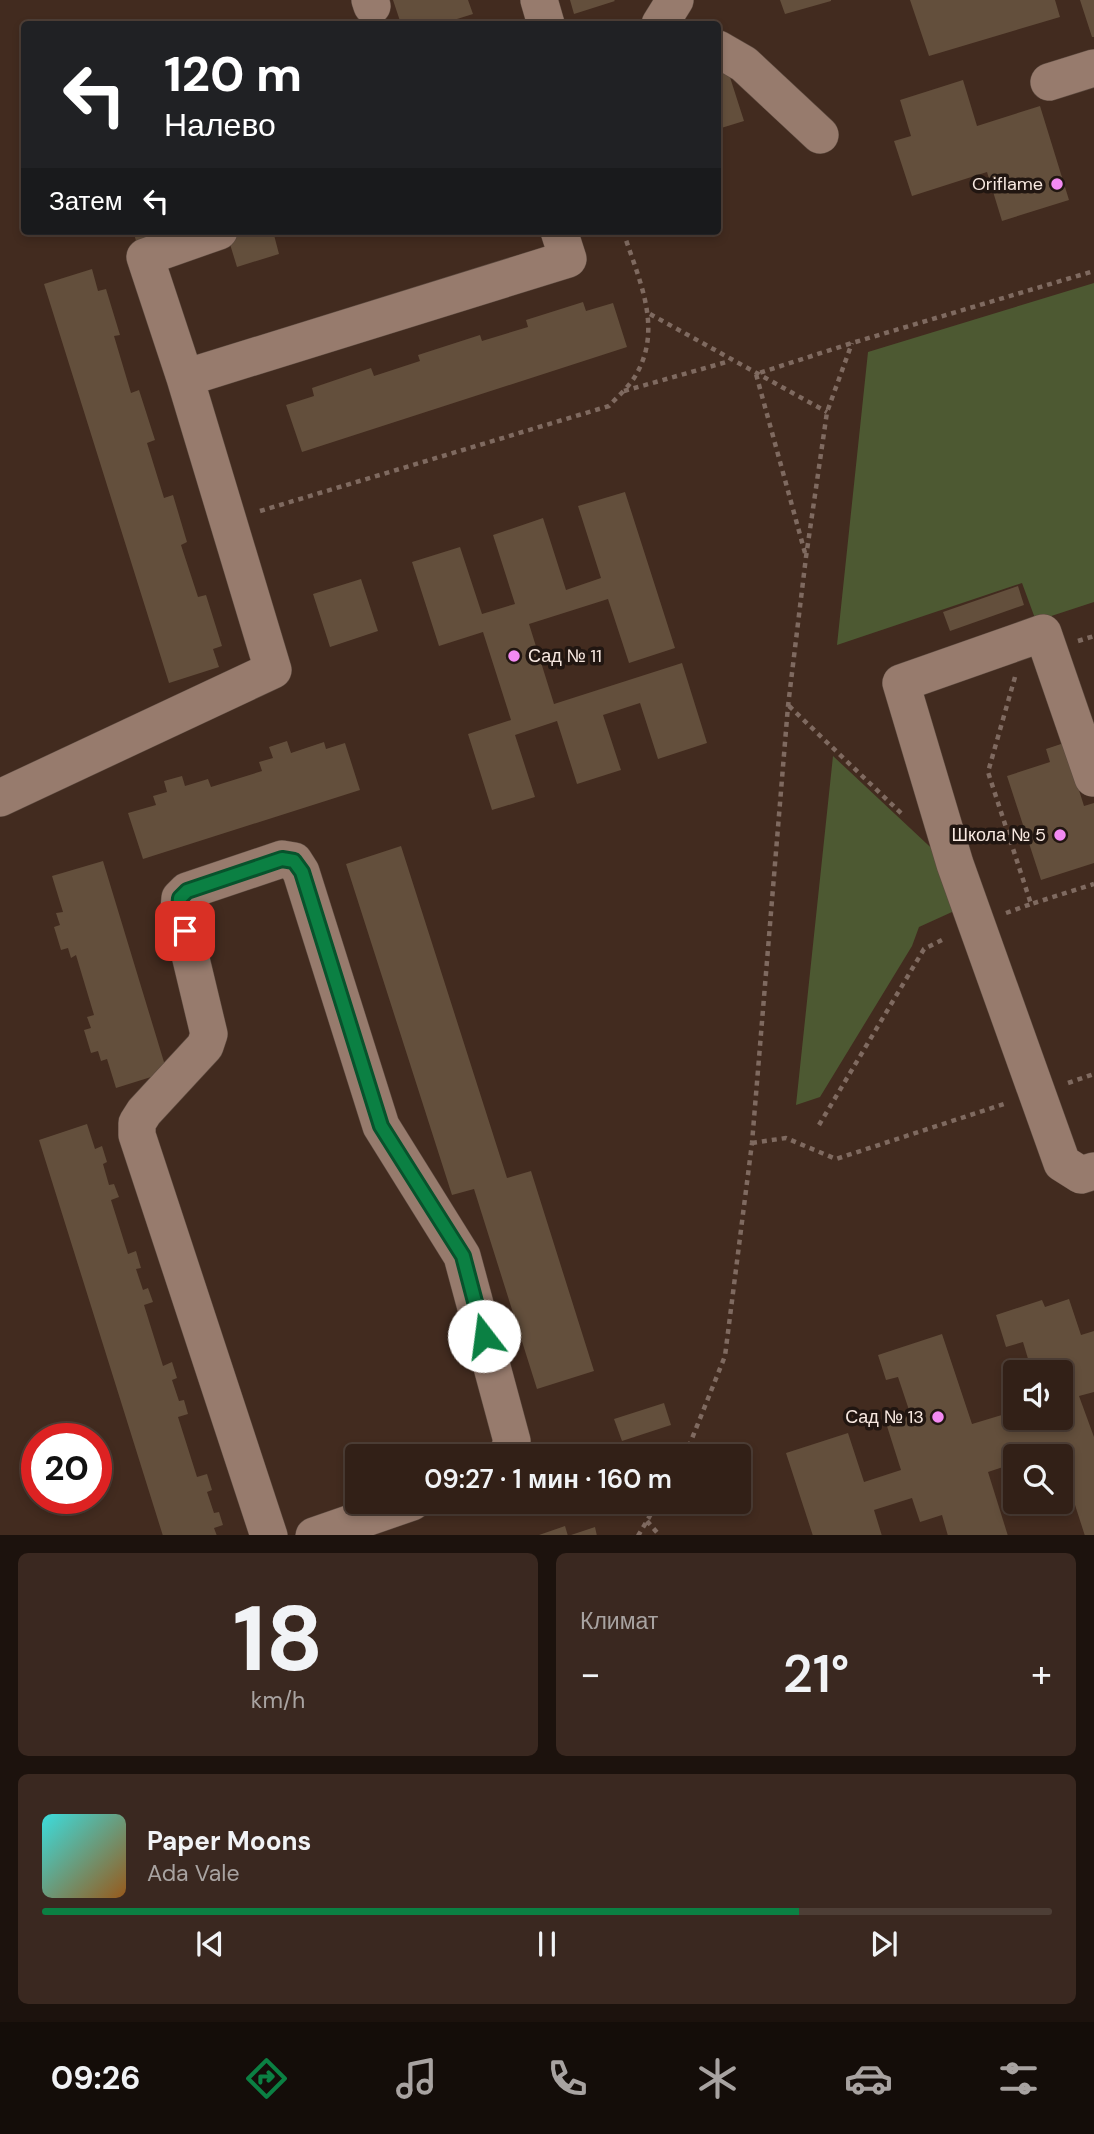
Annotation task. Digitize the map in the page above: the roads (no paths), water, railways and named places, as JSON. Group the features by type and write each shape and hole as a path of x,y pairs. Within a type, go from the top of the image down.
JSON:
{"lane":[{"path":"539,0 545,21"},
{"path":"721,51 744,64 820,135"},
{"path":"1049,82 1094,68"},
{"path":"0,798 273,670 185,378 145,257 208,235"},
{"path":"185,378 568,259 560,235"},
{"path":"1093,778 1043,633 901,683 955,864 1062,1163 1081,1175 1094,1171"},
{"path":"269,1535 137,1135 137,1123 144,1112 205,1046 209,1034 179,909 180,898 187,891 282,859 294,861 302,872 381,1126 463,1256 511,1444"},
{"path":"314,1535 376,1514"}],"place":[{"name":"Oriflame","path":"1057,184"},
{"name":"Сад № 11","path":"514,656"},
{"name":"Школа № 5","path":"1060,835"},
{"name":"Сад № 13","path":"938,1417"}]}
